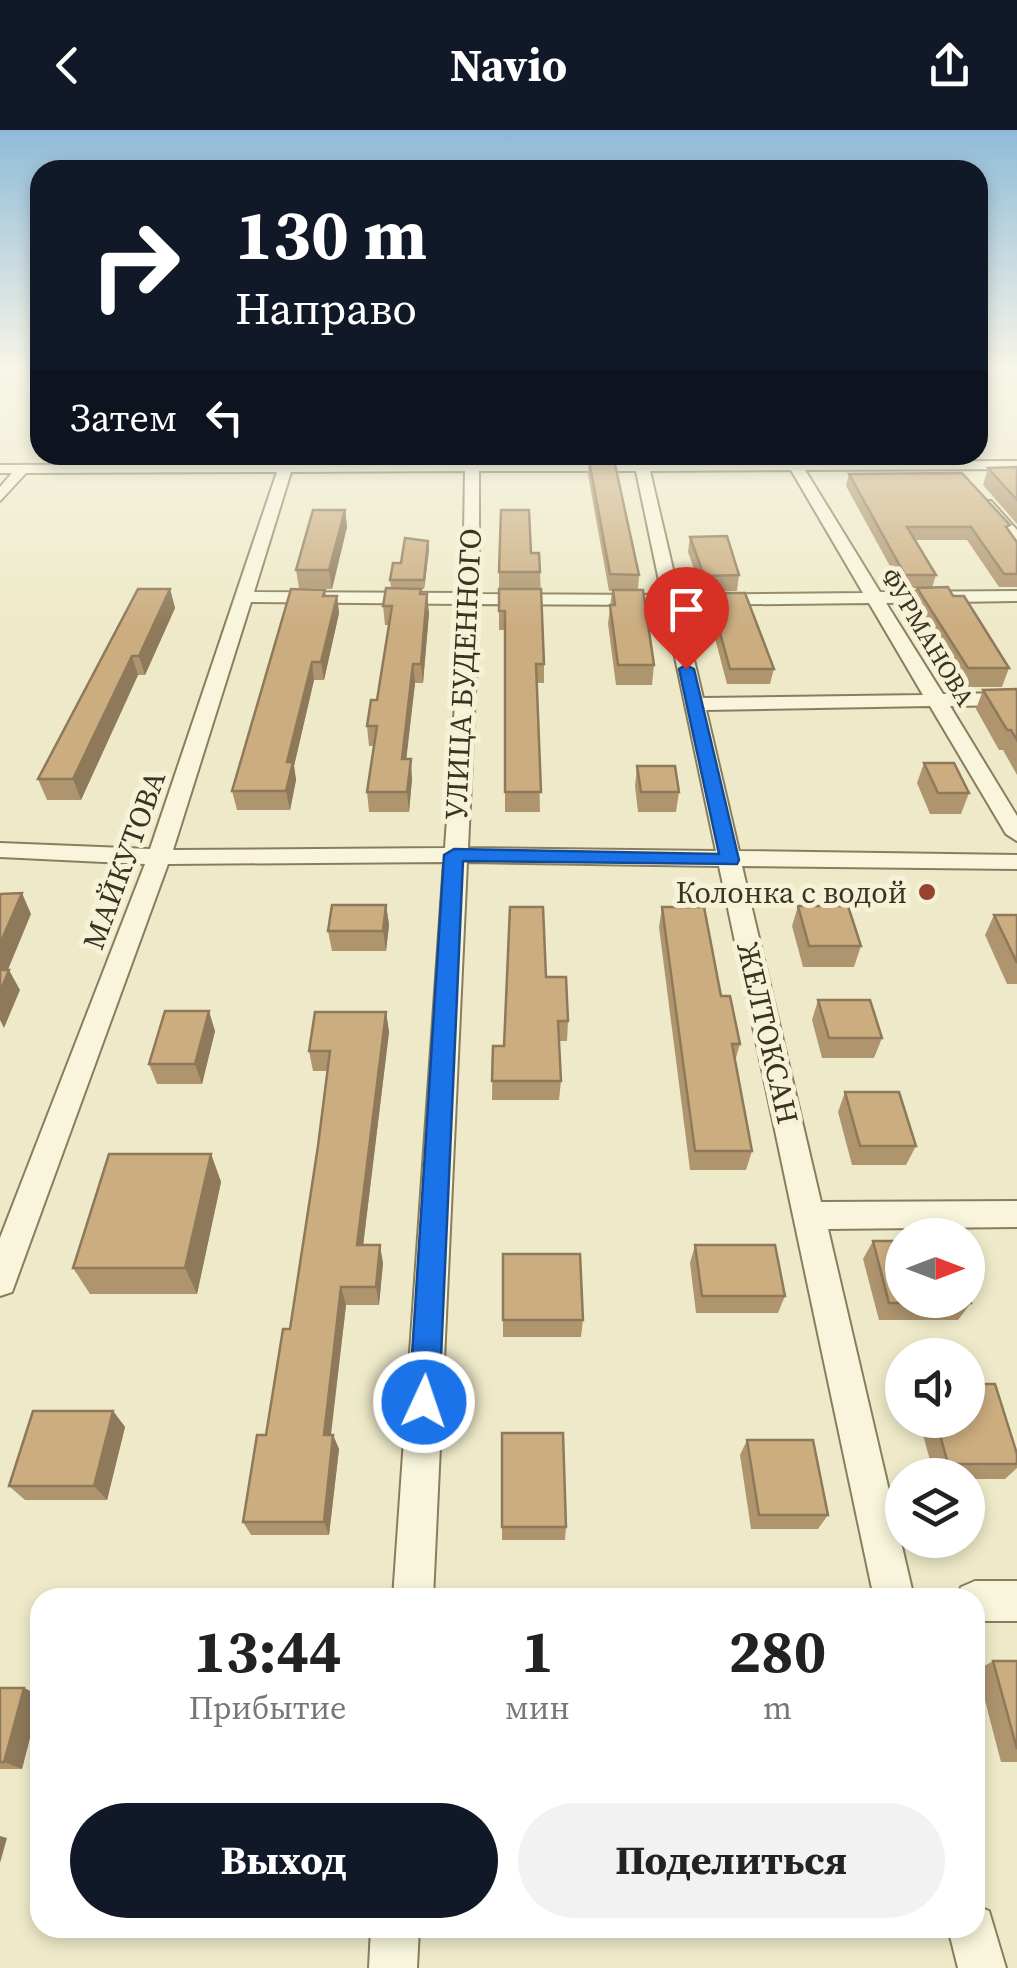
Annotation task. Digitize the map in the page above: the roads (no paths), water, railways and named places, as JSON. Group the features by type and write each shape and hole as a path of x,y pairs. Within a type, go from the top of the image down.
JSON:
{"street":[{"path":"0,468 136,465"},
{"name":"МАЙКУТОВА","path":"0,1281 159,857 286,465"},
{"path":"393,465 1017,466"},
{"path":"953,465 966,480"},
{"name":"ФУРМАНОВА","path":"796,467 1017,834"},
{"path":"0,497 23,468"},
{"name":"УЛИЦА БУДЕННОГО","path":"414,1588 471,600 472,468"},
{"name":"ЖЕЛТОКСАН","path":"642,468 892,1588"},
{"path":"978,495 1017,540"},
{"path":"244,597 672,600 1017,596"},
{"path":"693,704 1017,699"},
{"path":"0,850 159,857 454,855 1017,862"},
{"path":"809,1216 1017,1214"},
{"path":"985,1601 1017,1602"},
{"path":"393,1968 395,1938"},
{"path":"974,1938 982,1968"}],"place":[{"name":"Колонка с водой","path":"927,892"}]}
